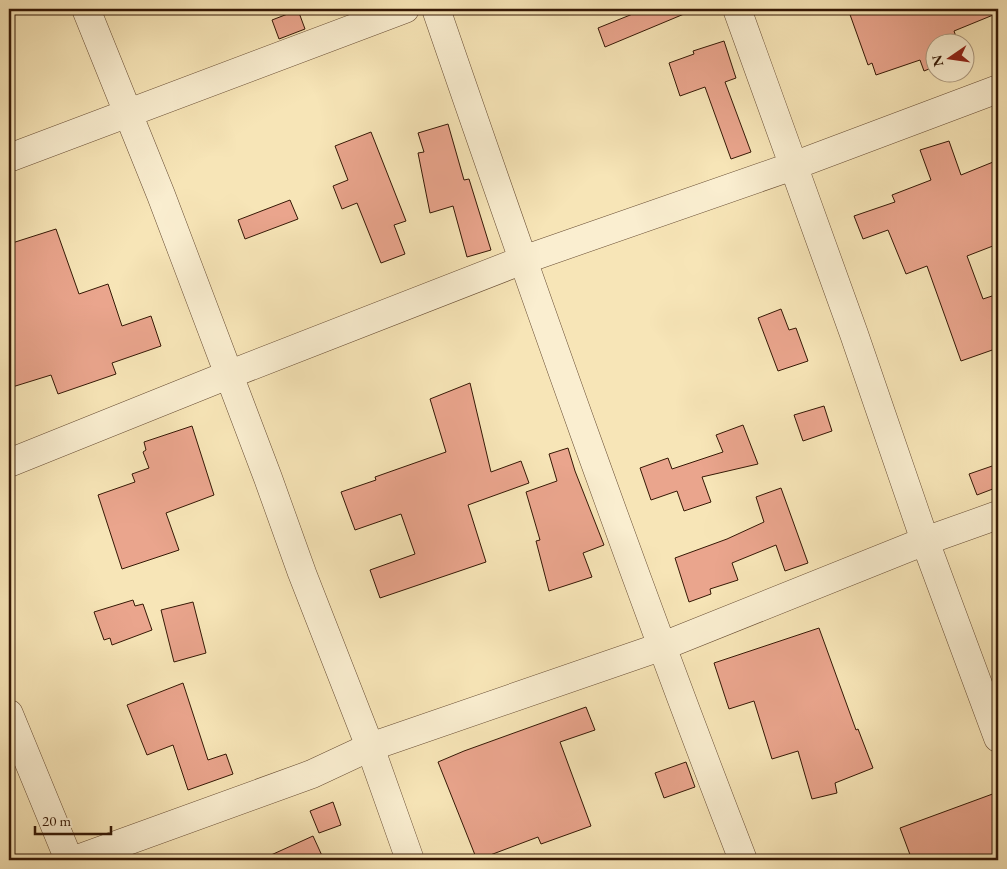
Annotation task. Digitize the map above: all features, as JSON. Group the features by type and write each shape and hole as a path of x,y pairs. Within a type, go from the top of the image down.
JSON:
{"street":[{"path":"86,9 161,195 370,747 410,860"},
{"path":"9,158 128,115 405,9"},
{"path":"436,9 523,260 743,860"},
{"path":"737,9 854,334 925,541 998,738"},
{"path":"9,463 523,260 793,166 998,89"},
{"path":"75,860 312,774 370,747 663,646 925,541 998,515"},
{"path":"9,714 68,860"}],"building":[{"path":"645,9 696,9 605,47 598,28"},
{"path":"848,9 998,9 998,13 954,32 924,32 924,71 920,60 876,75 872,63 868,65"},
{"path":"298,10 305,29 279,39 272,20"},
{"path":"724,41 736,78 725,82 751,152 731,159 705,87 680,96 669,63 694,54 693,51"},
{"path":"448,124 464,180 469,179 491,250 467,257 453,206 430,213 418,153 424,152 418,133"},
{"path":"371,132 406,221 394,225 405,254 381,263 357,203 342,209 333,186 348,180 335,146"},
{"path":"949,141 961,175 998,160 998,244 967,256 983,299 998,294 998,348 961,361 927,266 906,274 888,230 863,239 854,216 895,202 892,195 931,180 920,150"},
{"path":"290,200 298,219 245,239 238,220"},
{"path":"56,229 79,294 108,284 122,326 151,316 161,346 112,363 116,374 58,394 51,375 9,388 9,244"},
{"path":"781,309 789,330 796,328 808,361 778,371 758,318"},
{"path":"470,383 491,472 521,461 529,483 468,505 486,562 380,598 370,570 415,554 401,514 355,530 341,492 376,480 375,477 446,452 430,399"},
{"path":"824,406 832,431 803,441 794,415"},
{"path":"743,425 758,464 702,477 711,502 684,511 677,491 651,500 640,468 668,458 672,469 723,452 716,435"},
{"path":"192,426 214,495 166,513 179,550 122,569 98,495 135,482 132,474 149,468 143,452 146,450 144,442"},
{"path":"568,448 604,545 583,553 592,577 549,591 536,541 540,540 526,492 557,481 549,454"},
{"path":"998,464 998,487 977,495 969,474"},
{"path":"781,488 808,563 785,571 776,545 732,563 738,580 710,589 711,594 689,602 675,558 727,539 764,522 756,497"},
{"path":"133,600 135,606 143,604 152,630 112,645 110,638 104,640 94,612"},
{"path":"193,602 206,653 174,662 161,610"},
{"path":"819,628 856,730 858,729 873,768 835,783 837,793 812,799 798,751 772,759 754,701 729,709 714,663"},
{"path":"183,683 208,760 226,754 233,774 188,790 173,745 147,755 127,705"},
{"path":"586,707 595,730 560,742 591,826 541,844 538,837 477,860 438,762"},
{"path":"686,762 695,787 664,798 655,773"},
{"path":"998,792 998,860 912,860 900,828"},
{"path":"333,802 341,825 319,833 310,811"},
{"path":"313,836 324,860 260,860"}]}
